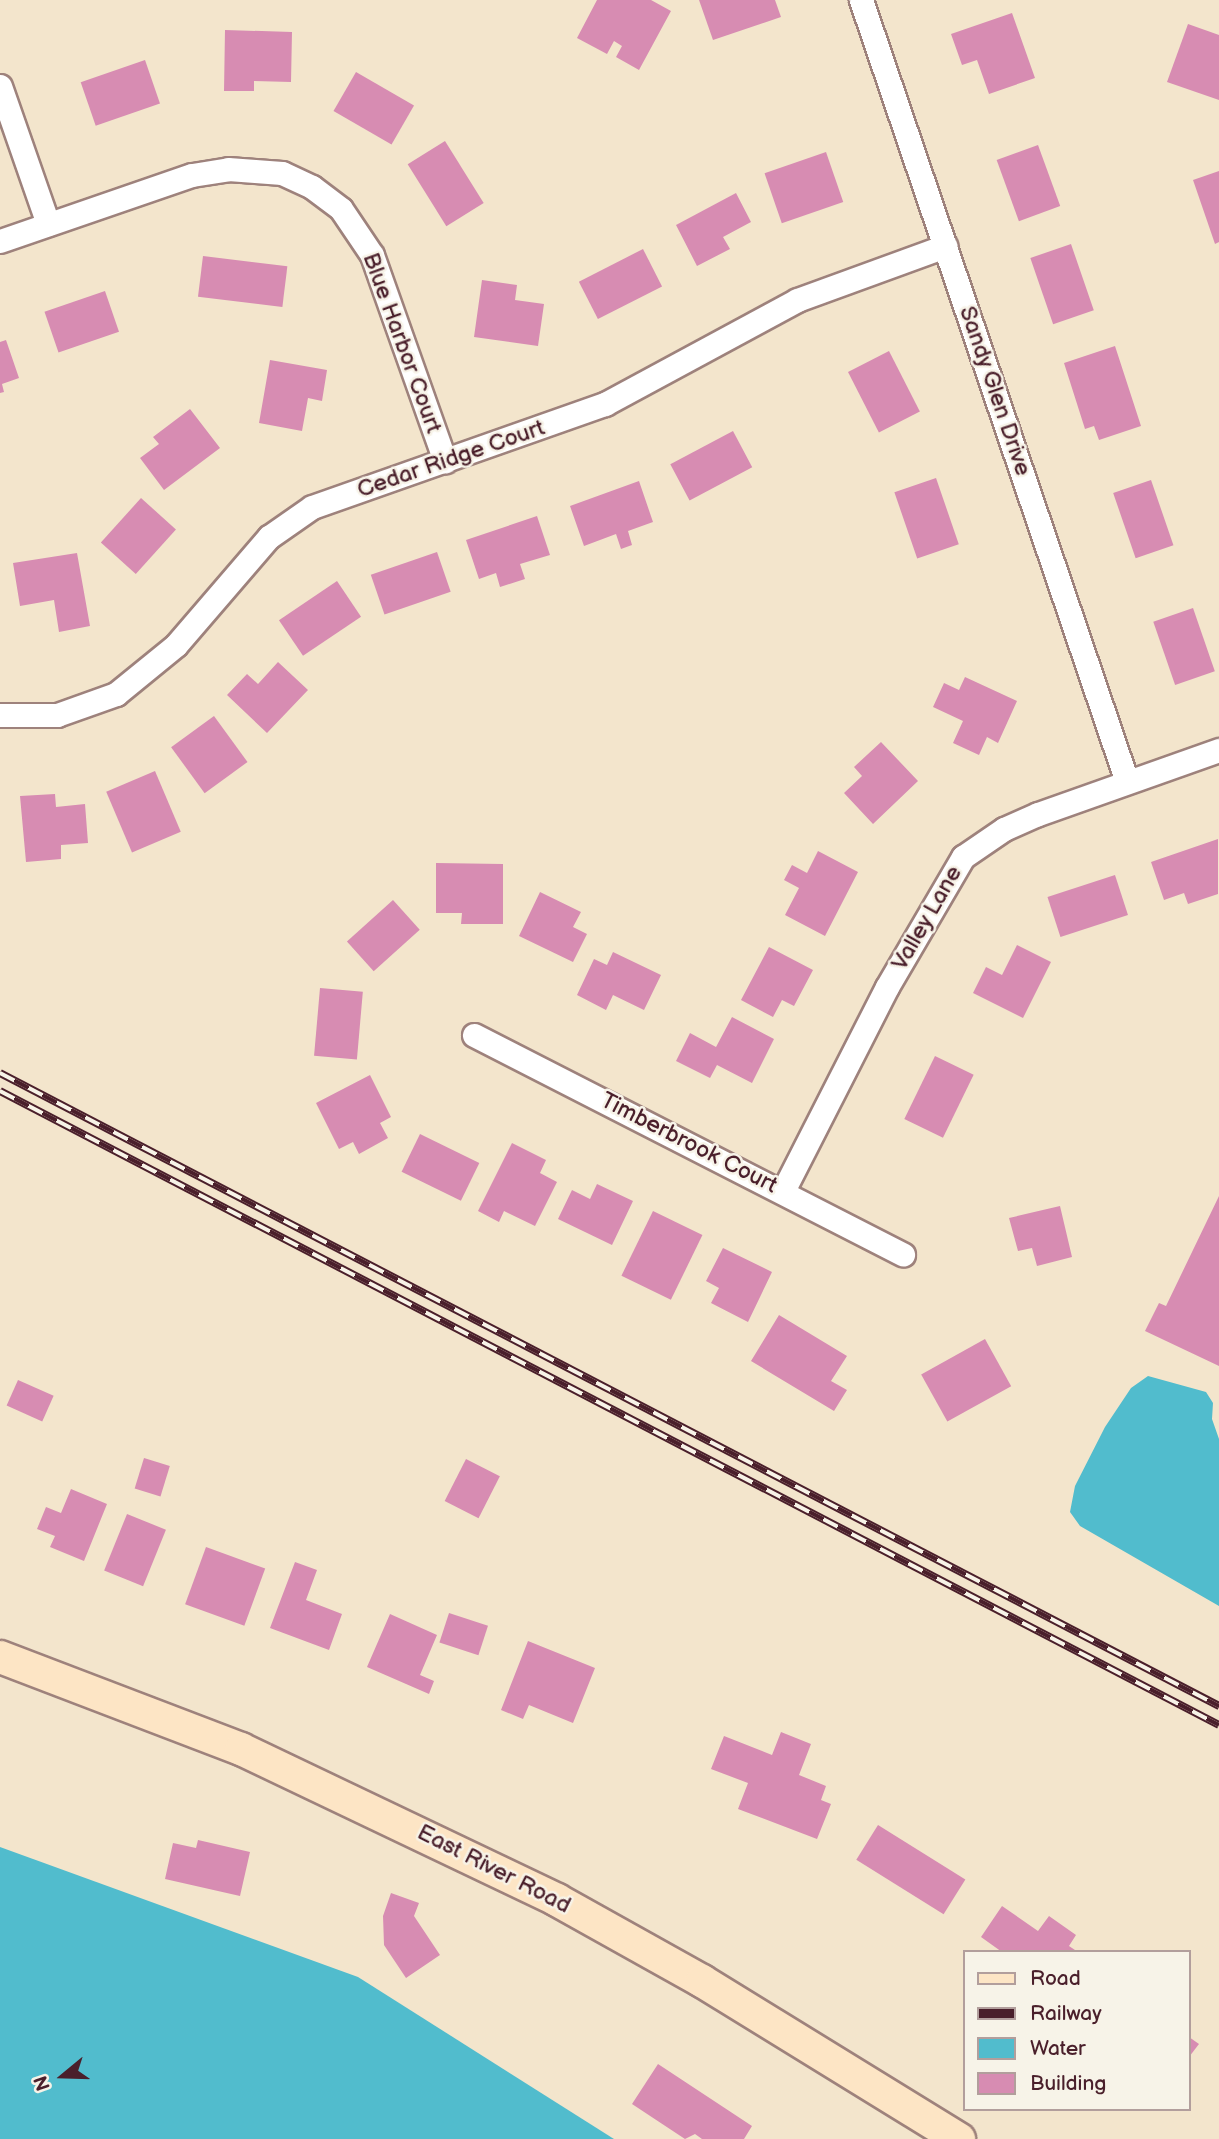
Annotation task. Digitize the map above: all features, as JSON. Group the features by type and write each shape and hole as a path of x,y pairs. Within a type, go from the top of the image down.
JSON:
{"main road":[{"name":"East River Road","path":"0,1657 242,1749 557,1900 702,1981 959,2139"}],"street":[{"name":"Sandy Glen Drive","path":"861,0 1128,782"},
{"path":"0,86 48,224"},
{"name":"Blue Harbor Court","path":"0,241 192,175 228,169 282,173 312,187 341,209 372,255 445,461"},
{"name":"Cedar Ridge Court","path":"0,715 57,715 116,694 176,645 285,522 312,507 605,404 797,300 945,246"},
{"name":"Valley Lane","path":"783,1191 887,988 963,857 1004,829 1219,750"},
{"name":"Timberbrook Court","path":"474,1035 783,1191 903,1255"}],"water":[{"path":"1148,1376 1206,1392 1213,1403 1212,1419 1219,1439 1219,1606 1080,1526 1070,1512 1075,1486 1105,1427 1131,1388"},
{"path":"0,1847 358,1977 614,2139 0,2139"}],"building":[{"path":"597,0 651,0 671,11 639,70 616,57 622,46 614,41 607,54 577,38"},
{"path":"699,0 775,0 781,17 713,40"},
{"path":"1012,13 1035,78 989,94 977,60 962,65 951,34"},
{"path":"1188,24 1219,35 1219,100 1167,82"},
{"path":"225,30 292,32 291,82 254,81 254,91 224,91"},
{"path":"145,60 160,103 96,126 81,82"},
{"path":"356,72 414,106 392,144 334,111"},
{"path":"445,141 484,203 446,226 408,164"},
{"path":"1038,145 1060,206 1019,221 997,160"},
{"path":"826,152 843,202 782,223 765,173"},
{"path":"1219,171 1219,242 1215,244 1193,180"},
{"path":"736,193 751,222 723,237 730,249 697,266 676,225"},
{"path":"1071,244 1094,310 1053,324 1030,258"},
{"path":"643,249 662,286 598,319 579,282"},
{"path":"203,256 287,266 282,307 198,297"},
{"path":"482,280 517,285 515,300 544,304 538,346 474,337"},
{"path":"105,291 119,332 58,352 44,312"},
{"path":"6,340 19,378 2,384 4,392 0,393 0,342"},
{"path":"1115,346 1141,426 1099,440 1094,426 1085,429 1064,363"},
{"path":"889,351 920,412 879,432 848,372"},
{"path":"270,360 327,370 322,401 308,398 302,431 259,423"},
{"path":"190,409 220,448 164,490 140,458 159,444 153,437"},
{"path":"733,431 752,467 690,501 670,464"},
{"path":"936,478 959,544 917,559 894,492"},
{"path":"1151,480 1173,545 1136,558 1113,493"},
{"path":"639,481 653,522 628,531 632,545 621,549 616,534 584,546 570,506"},
{"path":"141,498 176,529 136,574 101,543"},
{"path":"537,516 550,555 520,564 525,579 500,587 496,573 479,579 466,540"},
{"path":"437,552 451,592 384,615 371,575"},
{"path":"77,553 90,626 59,632 54,600 20,606 13,563"},
{"path":"337,581 361,617 303,656 279,620"},
{"path":"1193,608 1215,671 1175,685 1153,622"},
{"path":"278,662 308,690 267,733 227,695 247,674 258,684"},
{"path":"965,677 1017,701 998,743 987,737 979,755 953,743 963,721 933,707 944,683 959,690"},
{"path":"214,716 248,762 205,793 171,747"},
{"path":"881,742 918,781 873,824 844,793 862,776 854,767"},
{"path":"155,771 181,832 132,852 106,792"},
{"path":"55,794 56,807 85,804 88,843 61,845 61,859 26,862 20,796"},
{"path":"1218,839 1218,894 1188,904 1184,893 1164,900 1151,862"},
{"path":"818,851 858,872 825,936 785,915 799,888 784,880 792,865 807,873"},
{"path":"436,863 503,864 503,924 461,924 462,913 436,913"},
{"path":"1115,875 1128,915 1060,937 1047,897"},
{"path":"540,892 581,912 573,927 587,934 573,962 519,936"},
{"path":"393,900 420,930 374,971 347,941"},
{"path":"1017,945 1051,962 1023,1018 973,993 986,967 1002,975"},
{"path":"769,947 813,970 794,1006 782,1000 773,1017 741,1000"},
{"path":"613,952 661,975 644,1010 613,995 606,1010 577,995 594,959 607,965"},
{"path":"320,988 363,992 357,1059 314,1056"},
{"path":"732,1017 774,1039 752,1083 717,1065 710,1078 676,1061 690,1033 716,1047"},
{"path":"935,1056 974,1075 943,1138 904,1119"},
{"path":"370,1075 391,1117 380,1123 388,1138 359,1154 353,1142 339,1149 316,1103"},
{"path":"420,1134 479,1163 461,1201 402,1172"},
{"path":"512,1143 546,1160 540,1173 557,1182 535,1226 504,1211 499,1222 478,1211"},
{"path":"597,1184 633,1201 612,1245 558,1219 572,1190 590,1199"},
{"path":"1219,1196 1219,1366 1145,1331 1159,1303 1166,1306"},
{"path":"1060,1206 1072,1257 1037,1266 1032,1248 1018,1251 1009,1218"},
{"path":"653,1211 702,1235 671,1300 621,1276"},
{"path":"723,1248 772,1272 748,1322 711,1303 719,1288 706,1281"},
{"path":"779,1315 847,1356 831,1381 847,1390 834,1411 751,1361"},
{"path":"985,1339 1011,1386 947,1422 921,1374"},
{"path":"18,1380 54,1396 42,1421 7,1406"},
{"path":"144,1458 170,1466 160,1496 135,1489"},
{"path":"466,1459 500,1476 479,1518 445,1501"},
{"path":"71,1489 107,1504 84,1561 50,1547 55,1536 37,1529 46,1507 61,1513"},
{"path":"127,1514 166,1530 143,1586 104,1571"},
{"path":"206,1547 265,1569 244,1626 185,1604"},
{"path":"295,1562 317,1570 306,1600 342,1614 329,1650 270,1628"},
{"path":"449,1613 488,1626 478,1655 439,1642"},
{"path":"390,1614 437,1635 420,1675 434,1681 429,1694 367,1667"},
{"path":"528,1641 595,1668 573,1723 529,1705 523,1719 501,1710"},
{"path":"781,1732 811,1744 799,1775 826,1786 821,1800 831,1804 817,1839 738,1809 748,1783 711,1769 724,1736 772,1755"},
{"path":"878,1825 965,1880 944,1914 856,1860"},
{"path":"198,1840 250,1852 240,1896 165,1879 173,1843 196,1848"},
{"path":"391,1893 419,1903 414,1916 440,1955 406,1978 384,1945 383,1916"},
{"path":"1002,1906 1038,1931 1049,1916 1076,1935 1069,1946 1075,1950 999,1950 981,1937"},
{"path":"1191,2038 1199,2044 1191,2054"},
{"path":"658,2064 752,2126 744,2139 702,2139 695,2134 685,2139 632,2104"}],"railway":[{"path":"0,1073 1219,1706"},
{"path":"0,1091 1219,1725"}]}
